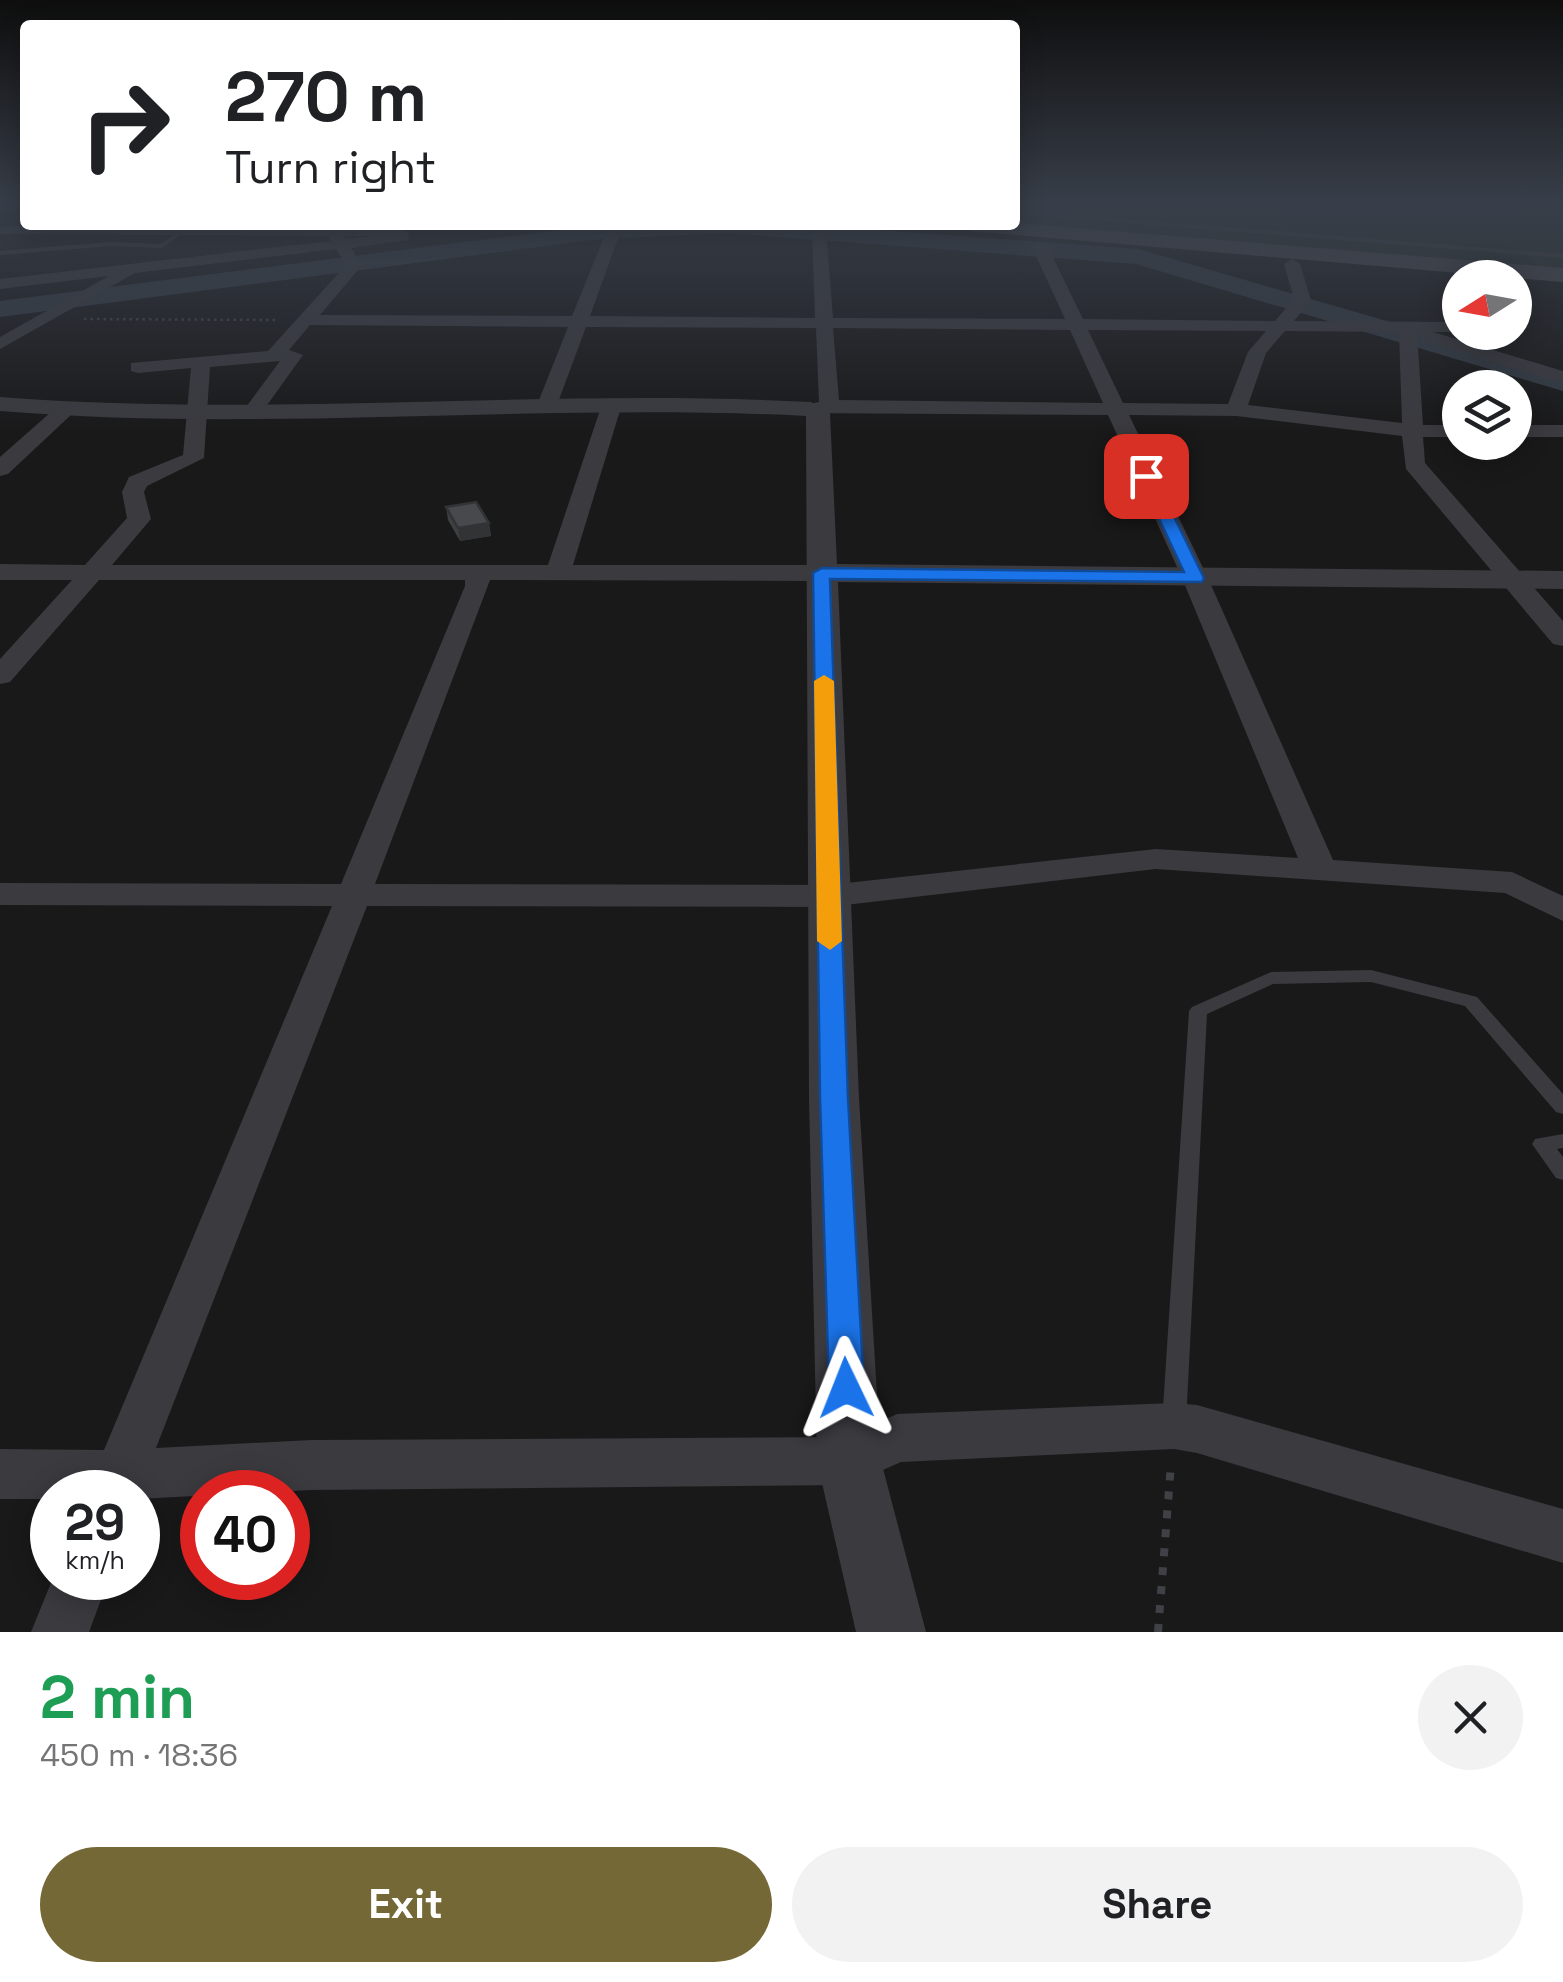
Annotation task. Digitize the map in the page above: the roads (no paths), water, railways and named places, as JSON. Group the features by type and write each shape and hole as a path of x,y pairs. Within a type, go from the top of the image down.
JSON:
{"street":[{"path":"0,284 29,280"},
{"path":"0,344 115,280"},
{"path":"274,356 339,280"},
{"path":"547,405 593,280"},
{"path":"823,280 826,323 818,414 828,896 850,1461 891,1632"},
{"path":"1055,280 1195,578 1320,867"},
{"path":"1296,280 1301,302"},
{"path":"1236,410 1258,352 1301,302"},
{"path":"1301,302 1563,377"},
{"path":"308,320 1280,324 1403,331 1442,328"},
{"path":"1403,331 1414,464 1563,638"},
{"path":"138,367 294,355 254,412"},
{"path":"0,676 139,519 133,492 136,482 193,458 201,362"},
{"path":"0,404 196,412 612,404 1236,410 1442,431"},
{"path":"558,574 612,404"},
{"path":"0,469 66,409"},
{"path":"1532,431 1563,431"},
{"path":"0,436 40,433"},
{"path":"0,572 822,573 1563,580"},
{"path":"123,1470 478,586 477,575"},
{"path":"0,894 828,896 1156,858 1320,867 1563,889"},
{"path":"1512,883 1563,910"},
{"path":"160,1480 311,1465 850,1461 897,1438 1174,1426 1196,1428 1563,1536"},
{"path":"0,1474 30,1477"},
{"path":"60,1632 72,1600"}],"lane":[{"path":"1174,1426 1198,1011 1270,978 1370,976 1471,1000 1563,1107"},
{"path":"1563,1141 1542,1144 1563,1172"}],"waterway":[{"path":"0,309 224,280"},
{"path":"1217,280 1563,382"}]}
